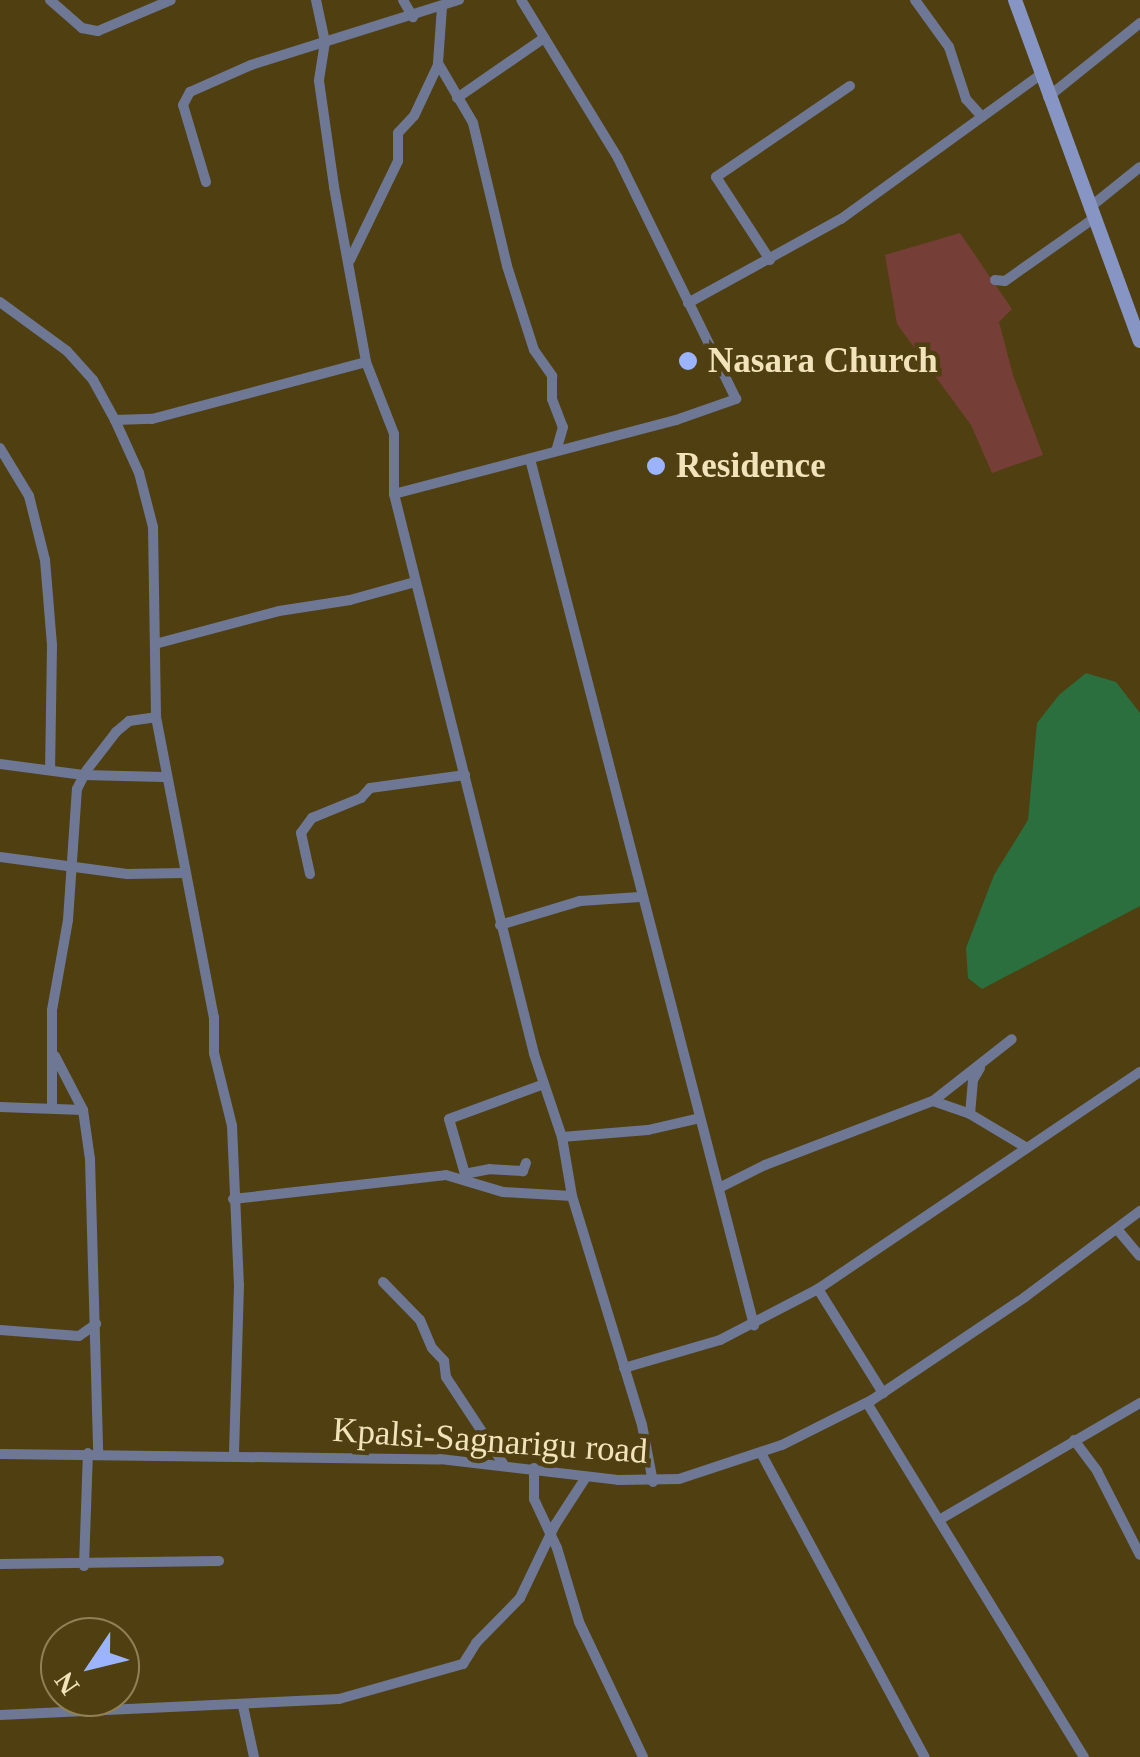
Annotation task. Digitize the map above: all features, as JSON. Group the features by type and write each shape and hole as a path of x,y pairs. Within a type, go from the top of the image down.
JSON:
{"street":[{"path":"50,0 82,28 98,31 171,0"},
{"path":"316,0 325,42 319,82 366,362 394,434 394,494 500,925 562,1137 572,1196 624,1368 653,1482"},
{"path":"403,0 413,17"},
{"path":"206,182 183,105 186,96 251,65 459,0"},
{"path":"394,494 700,413 736,399 618,158 521,0"},
{"path":"915,0 949,47 966,98 982,117"},
{"path":"1015,0 1140,341"},
{"path":"350,261 398,160 398,133 414,116 438,63 442,7"},
{"path":"1048,97 1140,23"},
{"path":"457,98 544,38"},
{"path":"438,63 473,123 507,266 534,350 552,376 552,399 563,427 556,451"},
{"path":"688,303 841,219 1040,75"},
{"path":"770,260 716,178 850,86"},
{"path":"995,280 1006,282 1091,213 1140,166"},
{"path":"0,302 67,352 93,380 116,420 150,509 156,717 164,777 214,1017 214,1052 228,1097 239,1285 234,1454"},
{"path":"116,420 152,420 366,362"},
{"path":"0,448 29,496 45,560 52,646 50,770"},
{"path":"530,459 640,897 754,1326"},
{"path":"154,644 279,610 350,600 416,582"},
{"path":"52,1108 52,1010 66,932 82,775 104,744 129,721 156,717"},
{"path":"0,764 82,775 164,777"},
{"path":"310,874 301,832 312,818 361,798 370,788 464,775"},
{"path":"0,857 152,876 185,873"},
{"path":"500,925 580,901 640,897"},
{"path":"719,1188 765,1165 933,1101 1012,1039"},
{"path":"54,1055 83,1110 92,1183 96,1324 93,1452 84,1566"},
{"path":"970,1114 973,1080 983,1063"},
{"path":"624,1368 754,1326 818,1289 1140,1072"},
{"path":"526,1162 522,1171 490,1169 465,1174 450,1118 544,1084"},
{"path":"933,1101 970,1114 1027,1148"},
{"path":"0,1107 83,1110"},
{"path":"562,1137 648,1130 700,1118"},
{"path":"232,1199 446,1175 502,1192 572,1196"},
{"name":"Kpalsi-Sagnarigu road","path":"0,1454 234,1454 504,1465 653,1482 702,1473 761,1453 883,1394 1140,1211"},
{"path":"1117,1229 1140,1256"},
{"path":"383,1282 420,1320 432,1348 444,1361 446,1377 504,1465"},
{"path":"818,1289 883,1394"},
{"path":"79,1336 96,1324"},
{"path":"0,1330 79,1336 94,1347"},
{"path":"939,1520 1140,1402"},
{"path":"867,1403 1084,1757"},
{"path":"1074,1440 1097,1471 1140,1555"},
{"path":"761,1453 925,1757"},
{"path":"534,1468 534,1500 552,1533 593,1655 643,1757"},
{"path":"0,1715 339,1699 463,1664 476,1643 520,1598 552,1533 586,1477"},
{"path":"0,1564 84,1566 219,1561"},
{"path":"243,1706 254,1757"}],"shaded area":[{"path":"960,233 1012,309 999,322 1013,375 1043,455 992,473 971,425 897,324 885,255"},
{"path":"1086,673 1116,682 1140,713 1140,906 982,989 968,978 966,948 994,875 1028,820 1037,723 1059,695"}],"place":[{"name":"Nasara Church","path":"688,361"},
{"name":"Residence","path":"656,466"}]}
